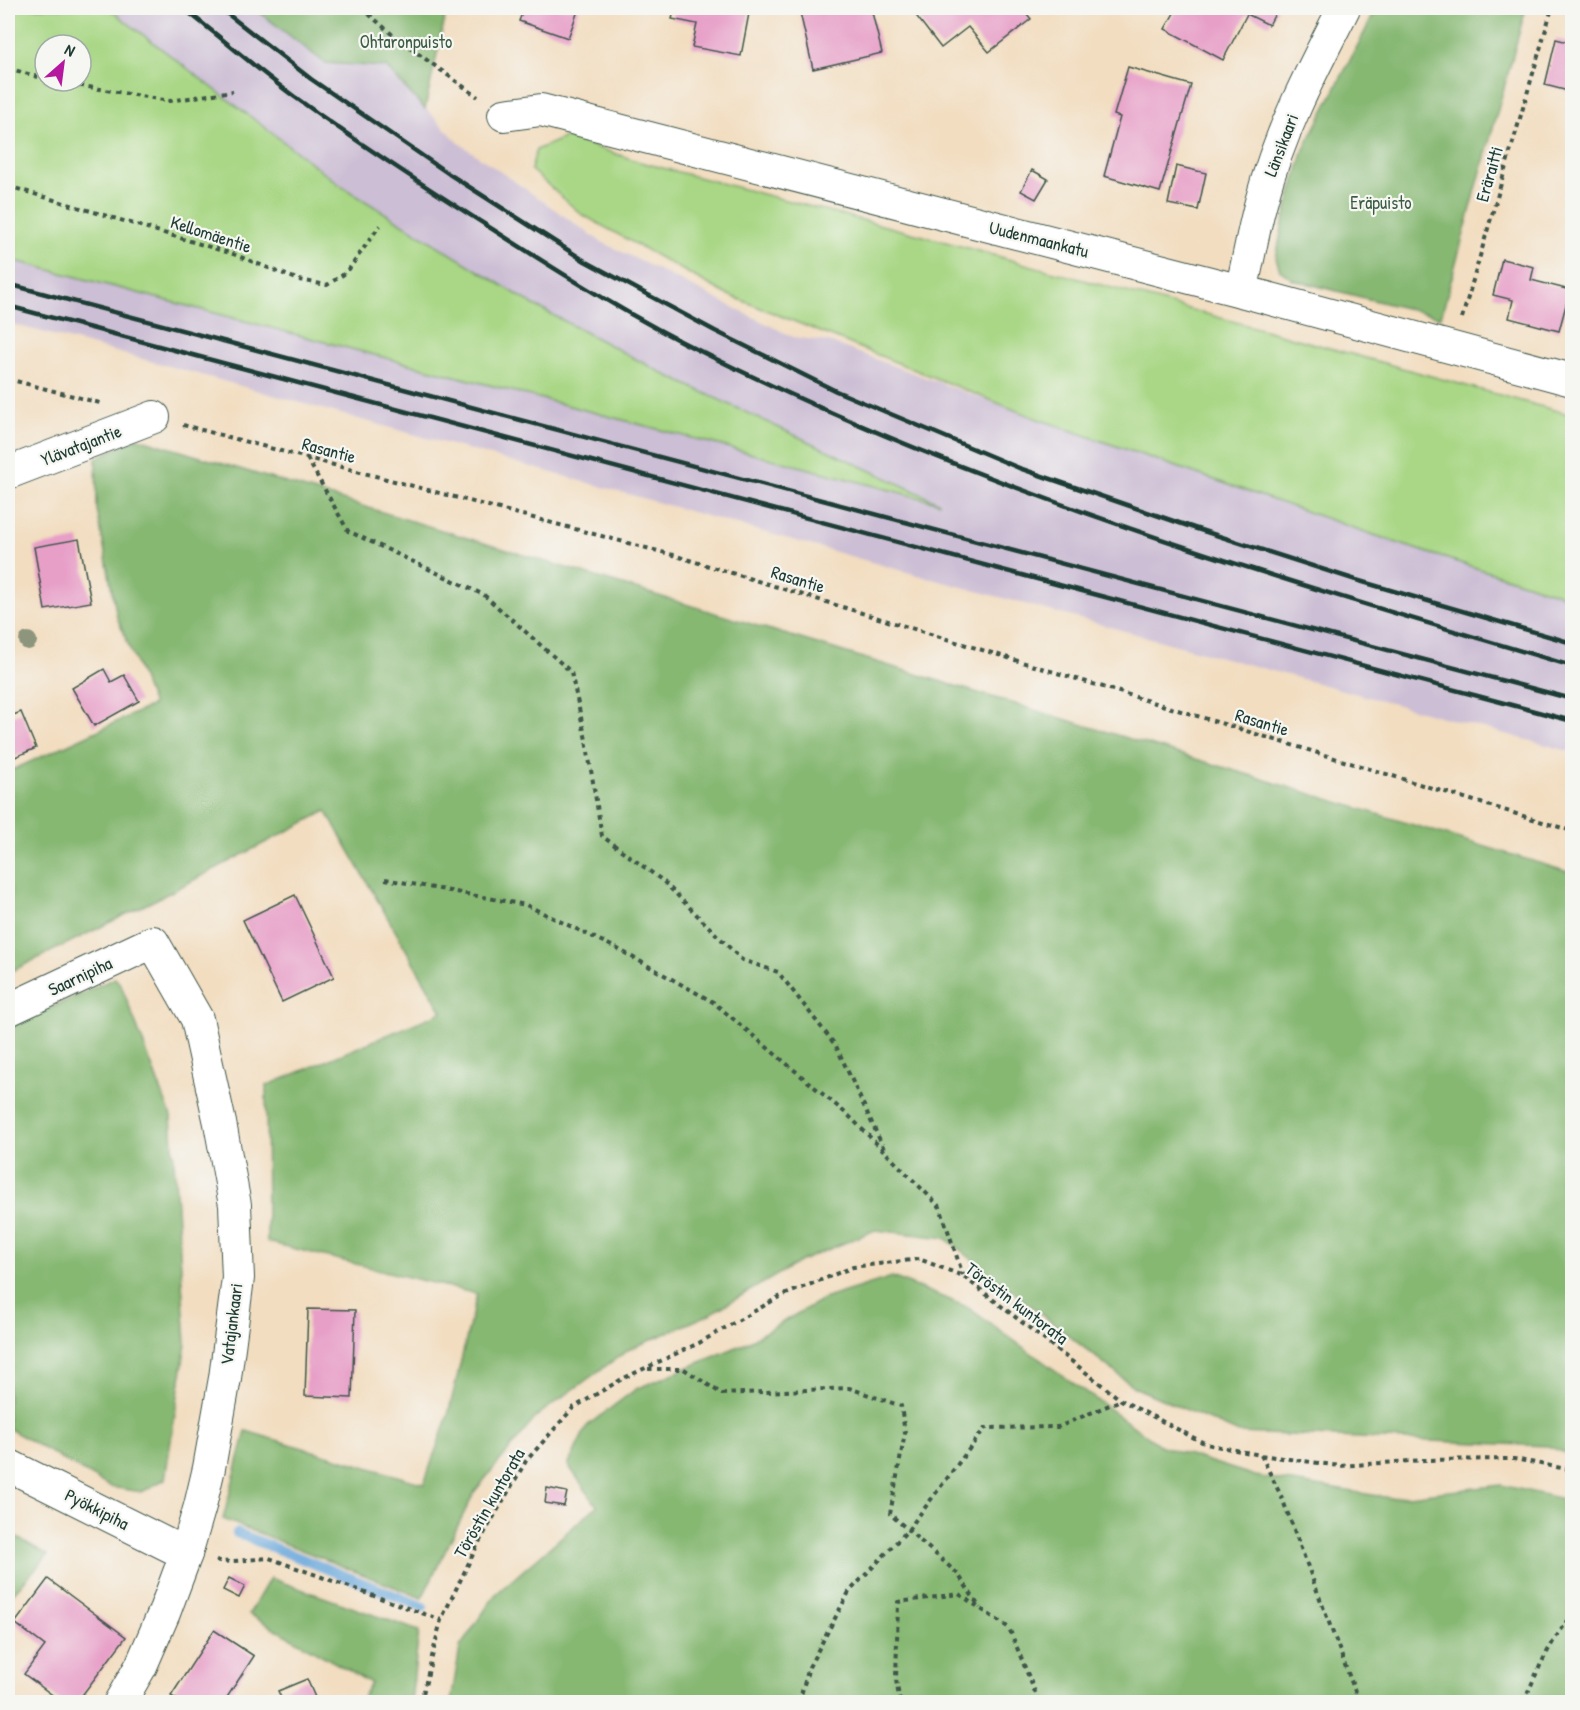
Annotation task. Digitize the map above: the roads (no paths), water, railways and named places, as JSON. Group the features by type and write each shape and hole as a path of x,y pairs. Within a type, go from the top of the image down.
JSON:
{"street":[{"name":"Länsikaari","path":"1241,291 1261,201 1275,157 1309,76 1344,8"},
{"name":"Uudenmaankatu","path":"504,115 541,110 1241,291 1572,380"},
{"name":"Ylävatajantie","path":"8,473 154,417"},
{"name":"Saarnipiha","path":"8,1010 153,942"},
{"name":"Vatajankaari","path":"120,1702 141,1666 186,1554 209,1468 225,1378 238,1278 235,1205 197,1019 153,942"},
{"name":"Pyökkipiha","path":"8,1465 186,1554"}],"waterway":[{"path":"237,1533 423,1607"}],"railway":[{"path":"183,8 284,89 398,168 576,282 628,313 708,355 919,450 1134,530 1242,566 1572,666"},
{"path":"220,8 311,79 449,174 585,261 715,331 836,391 1019,468 1194,528 1356,580 1572,643"},
{"path":"8,284 1572,699"},
{"path":"8,306 1572,721"}],"park label":[{"name":"Ohtaronpuisto","path":"406,41"},
{"name":"Eräpuisto","path":"1381,202"}]}
